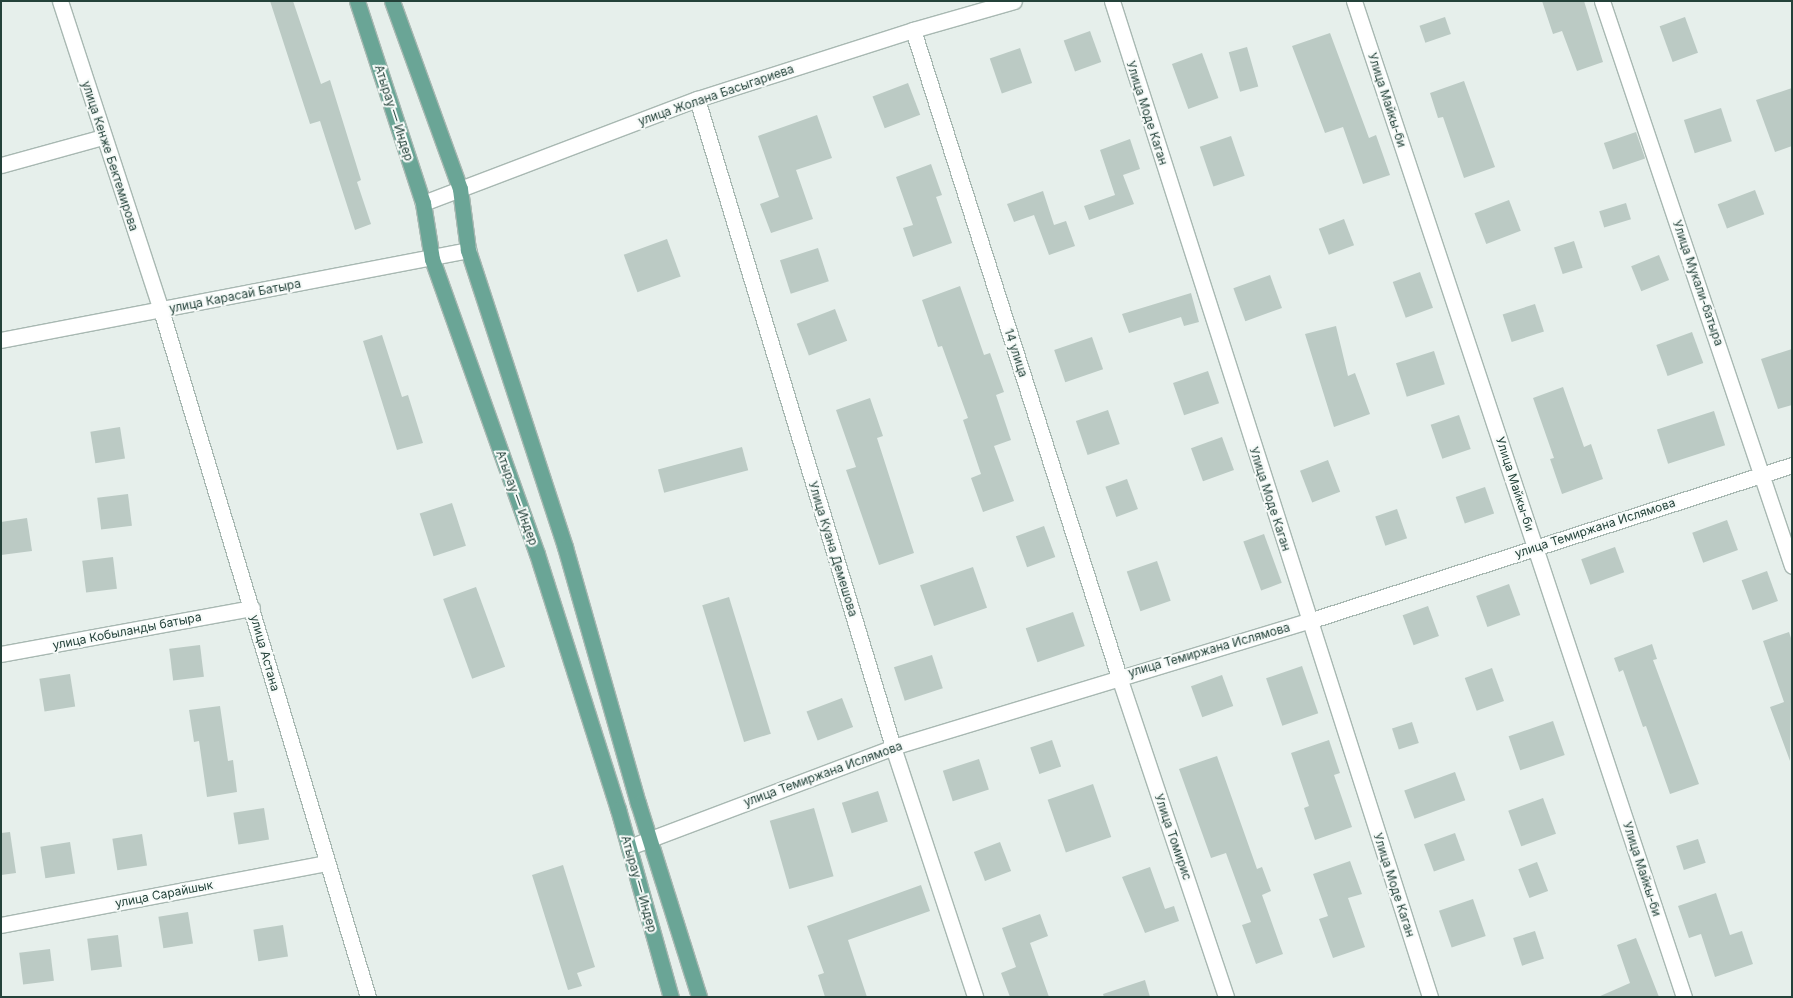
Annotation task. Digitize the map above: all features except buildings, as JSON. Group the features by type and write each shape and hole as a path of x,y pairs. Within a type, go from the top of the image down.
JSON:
{"main road":[{"name":"Атырау — Индер","path":"357,1 423,203 432,259 537,554 630,847 670,997"},
{"name":"Атырау — Индер","path":"392,1 460,189 468,250 565,547 650,839 699,997"}],"street":[{"name":"улица Кенже Бектемирова","path":"60,1 103,137 162,310"},
{"name":"улица Жолана Басыгариева","path":"423,203 697,99 913,30 1014,1"},
{"name":"Улица Моде Каган","path":"1112,1 1430,997"},
{"name":"Улица Майкы-би","path":"1354,1 1684,997"},
{"name":"Улица Мукали-батыра","path":"1602,1 1763,474 1792,566"},
{"name":"14 улица","path":"913,30 1119,677"},
{"name":"Улица Куана Демешова","path":"697,99 893,747 975,997"},
{"path":"1,165 103,137"},
{"name":"улица Карасай Батыра","path":"1,340 432,259 468,250"},
{"name":"улица Астана","path":"162,310 252,608 326,863 368,997"},
{"name":"улица Темиржана Ислямова","path":"630,847 893,747 1309,621 1792,465"},
{"name":"улица Кобыланды батыра","path":"1,654 252,608"},
{"name":"Улица Томирис","path":"1119,677 1226,997"},
{"name":"улица Сарайшык","path":"1,924 326,863"}]}
